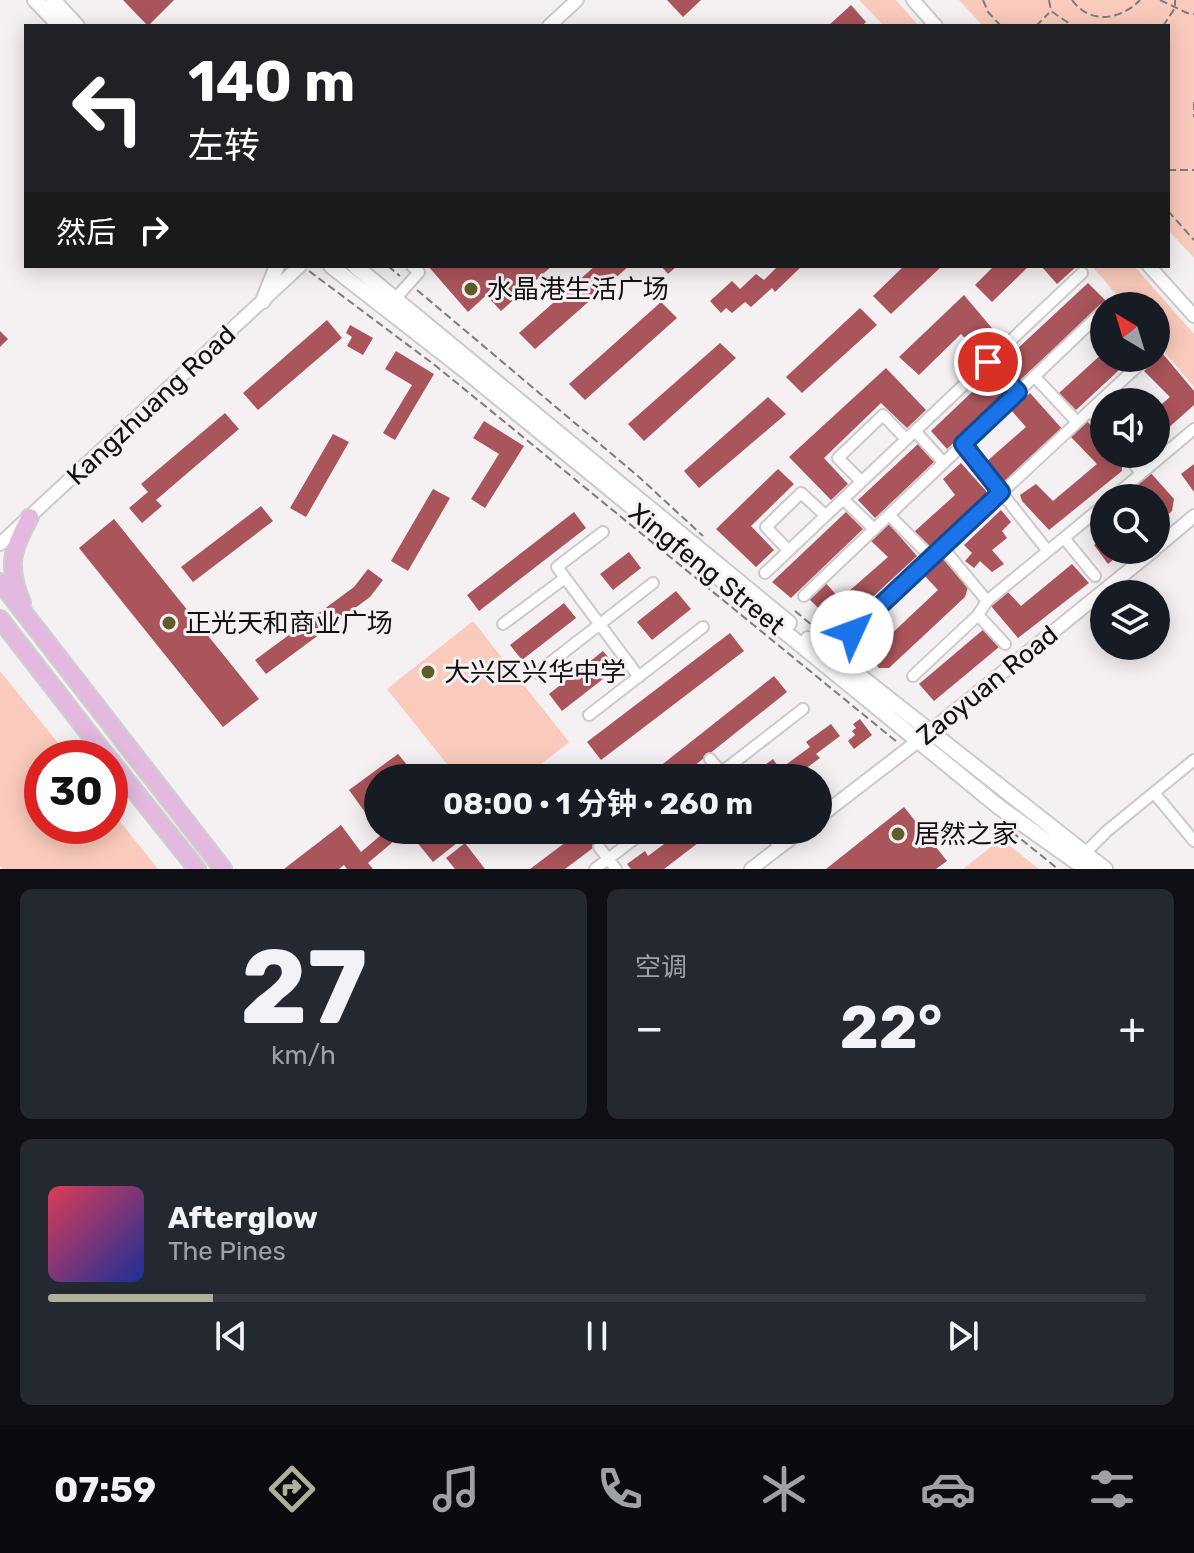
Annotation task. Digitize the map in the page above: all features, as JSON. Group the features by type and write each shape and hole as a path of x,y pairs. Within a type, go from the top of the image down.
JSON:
{"main road":[{"path":"35,0 58,24"},
{"path":"53,0 75,24"},
{"path":"263,301 276,268"},
{"name":"Xingfeng Street","path":"334,268 467,372 999,807 1086,869"},
{"name":"Xingfeng Street","path":"358,268 817,647 856,673 918,741 1105,869"},
{"path":"371,268 393,296"},
{"path":"30,517 12,555 12,572 32,627"},
{"path":"0,582 223,869"},
{"path":"0,619 94,740"},
{"path":"0,627 18,642"},
{"path":"128,783 197,869"}],"street":[{"path":"551,24 577,0"},
{"path":"913,0 934,24"},
{"name":"Kangzhuang Road","path":"0,544 300,268"},
{"path":"393,296 410,284 419,272 414,268"},
{"path":"1151,268 1194,316"},
{"path":"765,573 1082,273"},
{"path":"804,596 1090,323"},
{"path":"988,362 1018,392"},
{"path":"1114,388 1131,372"},
{"path":"1034,376 1077,422"},
{"path":"852,632 1090,410"},
{"path":"861,481 838,458 883,415 906,439"},
{"path":"1128,484 1194,429"},
{"path":"915,431 944,463"},
{"path":"963,444 1047,550"},
{"path":"1137,468 1141,473"},
{"path":"788,550 766,527 801,493 825,515"},
{"path":"843,499 874,529"},
{"path":"889,515 932,558"},
{"name":"Zaoyuan Road","path":"1170,536 1194,516"},
{"path":"913,676 978,615 987,601 1090,517"},
{"path":"603,532 557,567 639,677"},
{"path":"1064,538 1095,576"},
{"path":"943,548 987,601"},
{"name":"Zaoyuan Road","path":"832,807 1136,564"},
{"path":"503,624 565,578"},
{"path":"537,673 653,583"},
{"path":"978,615 1005,644"},
{"path":"589,715 703,627"},
{"path":"735,764 803,709"},
{"path":"710,759 713,764"},
{"path":"1085,853 1107,831 1194,760"},
{"path":"1155,794 1194,841"},
{"path":"595,869 628,844"},
{"path":"751,869 784,844"},
{"path":"599,847 616,869"}],"path":[{"path":"983,0 988,12 999,24"},
{"path":"1049,0 1051,11 1070,24"},
{"path":"1072,0 1087,14 1101,18 1115,17 1140,0"},
{"path":"1160,0 1194,14"},
{"path":"1164,24 1175,8 1175,0"},
{"path":"1038,24 1051,11"},
{"path":"1194,102 1194,117"},
{"path":"1170,170 1194,170"},
{"path":"1170,213 1194,240"},
{"path":"305,268 436,366 918,741"},
{"path":"390,268 639,477 712,544"}],"shaded area":[{"path":"859,0 896,0 917,24 882,24"},
{"path":"959,0 1194,0 1194,258 1170,232 1170,24 981,24"},
{"path":"1094,268 1136,268 1157,292 1114,292"},
{"path":"1170,307 1194,334 1194,387 1170,359"},
{"path":"473,621 569,742 542,764 447,764 387,689"},
{"path":"0,671 56,740 24,740 24,844 128,844 128,832 158,869 3,869 0,866"},
{"path":"1001,839 1039,869 963,869"}],"building":[{"path":"123,0 174,0 150,24 146,24"},
{"path":"667,0 701,0 683,17"},
{"path":"851,5 866,22 864,24 830,24"},
{"name":"水晶港生活广场","path":"430,268 550,268 501,311 487,296 514,270 468,312"},
{"path":"593,268 627,268 535,349 519,333"},
{"path":"776,268 800,268 775,292 772,288 751,307 745,302 732,313 726,308 721,313 710,301 732,281 740,289 756,274 764,280"},
{"path":"902,268 940,268 891,314 873,296"},
{"path":"992,268 1027,268 992,302 975,285"},
{"path":"1043,268 1075,268 1057,284"},
{"path":"1088,283 1097,292 1090,292 1090,316 1020,380 1002,363"},
{"path":"964,295 1002,340 983,357 961,334 919,375 899,357"},
{"path":"661,302 677,318 585,400 569,384"},
{"path":"860,308 877,325 802,393 786,377"},
{"path":"327,320 342,338 258,410 243,393"},
{"path":"350,325 373,338 363,355 347,346 352,337 346,333"},
{"path":"0,331 8,339 0,347"},
{"path":"720,343 736,358 644,441 628,424"},
{"path":"396,351 434,374 395,440 383,433 412,385 385,369"},
{"path":"1170,362 1194,391 1194,405 1170,426 1170,388 1161,388 1145,372 1170,372"},
{"path":"1090,365 1090,372 1117,372 1100,388 1090,388 1090,397 1076,410 1059,393"},
{"path":"886,368 926,410 907,428 881,403 824,458 848,484 831,500 789,457"},
{"path":"991,374 1009,391 947,449 931,431"},
{"path":"1030,393 1064,431 1006,482 986,462 1026,427 1011,410"},
{"path":"768,397 786,414 699,488 684,471"},
{"path":"225,413 239,429 156,500 162,506 142,523 129,508 148,492 141,484"},
{"path":"484,421 524,446 485,508 471,499 499,454 473,438"},
{"path":"1087,421 1090,424 1090,457 1070,436"},
{"path":"333,434 349,442 306,517 290,508"},
{"path":"918,444 935,461 875,518 858,500"},
{"path":"961,463 986,491 986,500 930,547 914,532 955,495 943,479"},
{"path":"1194,464 1194,492 1181,474"},
{"path":"1092,468 1122,468 1106,484 1090,484 1090,497 1049,530 1020,495 1036,484 1053,501"},
{"path":"778,469 794,484 751,526 774,550 756,567 716,529"},
{"path":"1149,471 1161,484 1133,484"},
{"path":"433,489 450,498 408,571 391,561"},
{"path":"1170,495 1174,499 1170,513"},
{"path":"261,506 273,521 193,582 181,567"},
{"path":"1001,510 1011,522 1002,531 1007,538 992,550 1004,564 992,572 980,561 974,568 965,561 972,553 964,545"},
{"path":"574,512 586,528 479,611 467,595"},
{"path":"846,512 863,529 791,598 772,582"},
{"name":"正光天和商业广场","path":"114,519 259,699 223,727 79,548"},
{"path":"888,523 917,556 839,628 809,599 825,582 840,599 888,557 870,540"},
{"path":"629,552 641,568 613,590 600,574"},
{"path":"941,557 968,587 965,597 889,668 879,668 854,639 873,623 887,638 938,590 923,574"},
{"path":"1072,564 1089,583 1018,638 991,606 1007,591 1021,606"},
{"path":"368,569 383,580 370,597 266,674 255,660 354,587"},
{"path":"676,591 691,609 652,640 637,622"},
{"path":"564,603 576,618 522,660 510,645"},
{"path":"984,629 999,647 934,701 919,684"},
{"path":"730,633 744,651 601,760 587,742"},
{"path":"603,651 617,668 562,711 549,694"},
{"path":"774,676 787,692 697,764 663,764"},
{"path":"860,719 872,735 854,749 848,741 855,735 853,724"},
{"path":"831,724 840,736 816,754 820,758 812,764 787,764 810,747 806,742"},
{"path":"398,754 406,764 384,764"},
{"path":"364,779 364,811 349,790"},
{"name":"居然之家","path":"904,807 947,861 936,869 826,869"},
{"path":"341,825 361,852 370,844 390,844 368,863 373,869 347,869 344,865 339,869 284,869"},
{"path":"418,844 456,844 433,862"},
{"path":"466,844 485,869 455,869 446,858"},
{"path":"563,844 598,844 565,869 530,869"},
{"path":"664,844 697,844 664,869 631,869 627,864 645,851 648,856"}],"place":[{"name":"水晶港生活广场","path":"471,289"},
{"name":"正光天和商业广场","path":"169,623"},
{"name":"大兴区兴华中学","path":"428,672"},
{"name":"居然之家","path":"898,834"}],"route":[{"path":"852,632 1001,492 963,444 1018,392 988,362"}]}
